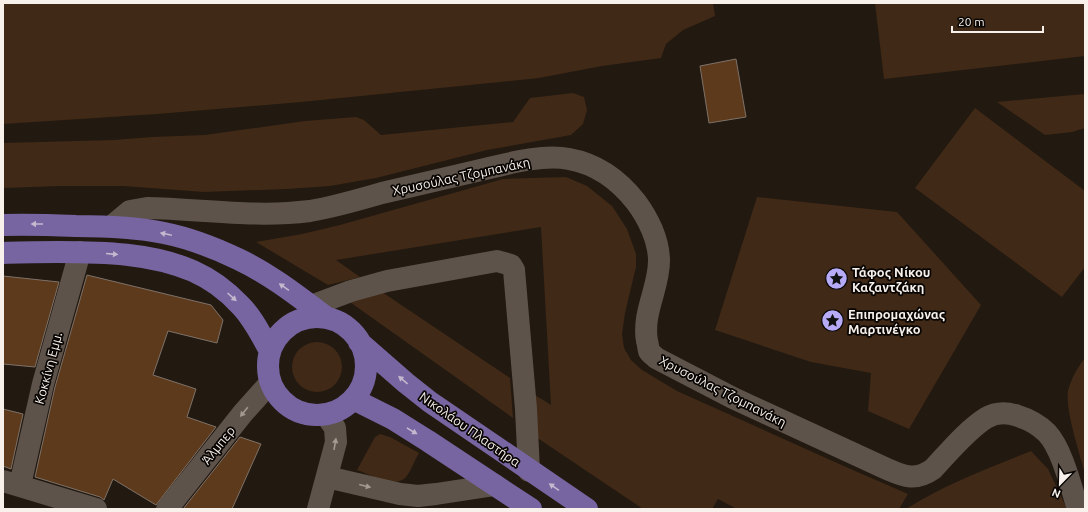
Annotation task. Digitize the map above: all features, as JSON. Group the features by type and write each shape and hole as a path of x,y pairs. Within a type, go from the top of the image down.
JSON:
{"main road":[{"path":"3,225 47,224 112,226 163,233 186,239 222,252 252,267 278,283 319,312 351,331 359,341 366,360 366,372 360,389 354,399 340,410 319,416 305,414 291,408 280,399 270,383 267,368 270,351 279,334 295,322 307,318 320,317 319,312"},
{"path":"3,253 80,252 131,256 162,261 194,271 217,284 241,306 258,329 270,351"},
{"name":"Νικολάου Πλαστήρα","path":"359,341 406,383 430,402 587,509"},
{"path":"354,399 404,426 531,509"}],"street":[{"name":"Χρυσούλας Τζομπανάκη","path":"112,226 130,211 142,209 163,208 251,214 285,213 339,205 418,184 503,164 550,158 567,158 578,161 600,169 614,178 636,202 650,225 658,248 659,262 656,284 645,326 649,351 656,358 733,398 887,469 909,477 925,475 933,469 975,426 986,418 993,415 1006,413 1026,419 1041,428 1053,442 1060,455 1078,509"},
{"name":"Κοκκίνη Εμμ.","path":"12,483 43,384 80,252"},
{"path":"319,312 351,292 387,281 497,262 511,265 514,270 530,470"},
{"name":"Άλμπερ","path":"167,509 243,414 270,383"},
{"path":"318,509 336,442 335,428 326,415"},
{"path":"327,476 400,494 418,496 495,485"},
{"path":"12,483 96,509"}],"shaded area":[{"path":"3,3 713,3 715,16 683,30 666,44 661,58 602,66 539,78 301,102 157,114 3,124"},
{"path":"875,3 1085,3 1085,56 884,79"},
{"path":"573,93 584,97 587,110 583,124 571,135 487,150 376,178 330,186 204,192 123,186 3,188 3,143 114,140 205,135 305,121 356,117 364,120 381,135 513,122 530,98"},
{"path":"1085,94 1085,128 1072,132 1045,135 997,102"},
{"path":"975,108 1085,191 1085,267 1062,297 915,188"},
{"path":"566,177 587,186 612,206 627,229 636,254 636,267 625,313 622,334 624,348 631,360 642,370 677,391 908,494 899,509 737,509 718,499 712,509 643,509 536,437 532,393 551,405 541,227 336,260 360,277 328,285 256,242 302,234 340,225 503,179"},
{"path":"757,197 897,212 981,305 909,429 868,411 871,373 811,362 715,330"},
{"path":"382,292 510,378 513,418 347,300"},
{"path":"317,342 331,346 338,353 342,367 338,381 331,388 317,392 303,388 296,381 292,367 296,353 303,346"},
{"path":"1085,358 1085,474 1071,420 1068,391 1077,370"},
{"path":"380,434 390,437 419,453 407,476 400,481 394,482 381,480 357,470 375,437"},
{"path":"1031,451 1048,469 1067,509 906,509 952,484"}],"building":[{"path":"736,59 746,117 709,123 700,66"},
{"path":"87,275 211,305 223,320 217,343 168,331 153,375 196,389 187,417 216,427 156,505 113,479 104,500 100,497 35,477 55,387"},
{"path":"3,276 59,282 35,367 3,364"},
{"path":"3,409 23,414 11,469 3,466"},
{"path":"240,437 261,444 232,509 183,509"}],"place":[{"name":"Τάφος Νίκου Καζαντζάκη","path":"837,279"},
{"name":"Επιπρομαχώνας Μαρτινέγκο","path":"832,321"}]}
